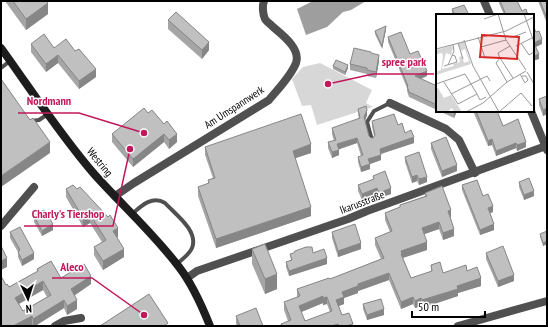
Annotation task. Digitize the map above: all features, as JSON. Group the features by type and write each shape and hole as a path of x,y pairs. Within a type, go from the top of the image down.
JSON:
{"main road":[{"name":"Westring","path":"1,48 48,114 94,174 177,264 187,278 199,300 210,326"}],"street":[{"name":"Am Umspannwerk","path":"115,196 269,100 293,69 297,61 293,47 265,19 263,3 255,1"},
{"path":"484,1 490,14"},
{"path":"390,103 446,129 459,140 475,173"},
{"path":"531,112 546,148"},
{"name":"Ikarusstraße","path":"187,278 197,271 546,148"},
{"path":"1,226 34,187"},
{"path":"458,326 547,301"},
{"path":"55,326 64,321 81,318"}],"lane":[{"path":"1,68 10,61"},
{"path":"372,140 367,122 374,111 390,103"},
{"path":"27,118 31,122 39,120 48,114"},
{"path":"132,214 149,201 161,200 188,227 192,234 192,247 189,253 177,264"}],"shaded area":[{"path":"313,1 366,1 351,10 343,12 327,27 306,35 297,9"},
{"path":"320,63 372,90 366,103 373,107 317,125 311,105 302,106 292,79 303,67"}],"building":[{"path":"13,1 46,1 48,3 26,19"},
{"path":"500,1 517,1 522,11 526,9 528,14 506,14"},
{"path":"540,1 547,1 547,16 546,16"},
{"path":"464,5 468,14 454,14 452,9"},
{"path":"176,12 209,42 202,50 168,20"},
{"path":"386,26 382,46 375,31"},
{"path":"534,28 536,32 539,31 542,39 534,43"},
{"path":"401,32 410,54 418,51 427,71 415,76 436,86 436,105 409,92 408,86 388,37"},
{"path":"44,34 54,48 66,39 75,51 79,49 96,69 79,81 58,55 46,64 31,44"},
{"path":"534,43 539,54 534,56"},
{"path":"354,48 379,55 376,72 350,64"},
{"path":"336,60 348,65 345,72 333,66"},
{"path":"1,79 30,120 33,118 50,142 1,176"},
{"path":"547,96 547,108 543,110 539,99"},
{"path":"366,106 367,110 364,117 369,136 371,138 375,135 372,121 394,114 398,125 402,123 405,133 411,130 414,137 380,149 381,155 368,159 370,164 361,167 358,157 363,155 357,138 337,144 339,150 332,152 328,142 336,140 332,128 360,118 358,109"},
{"path":"144,108 148,113 152,110 164,124 167,121 177,134 169,140 164,134 133,159 112,134"},
{"path":"476,112 497,112 503,126 518,119 526,142 517,145 516,143 496,151 492,139 488,141"},
{"path":"301,114 311,144 293,151 311,207 216,239 198,187 209,183 208,180 215,178 205,147"},
{"path":"446,137 457,165 442,171 431,143"},
{"path":"419,152 427,177 419,179 417,175 412,177 405,157"},
{"path":"385,171 391,188 379,193 377,188 362,194 358,185 374,179 373,176"},
{"path":"529,178 534,191 524,195 519,182"},
{"path":"477,180 483,196 488,194 493,206 488,208 494,224 480,230 462,185"},
{"path":"73,185 77,189 80,187 108,217 110,215 118,228 113,231 124,249 103,261 94,247 106,240 90,214 83,218 66,189"},
{"path":"442,186 451,210 448,211 454,229 443,233 439,222 422,228 427,242 401,251 411,278 432,271 431,265 440,262 443,273 466,265 467,271 477,267 481,278 457,286 458,289 422,300 421,298 415,301 413,297 401,302 389,273 358,284 358,286 342,292 344,297 336,300 342,315 349,313 353,324 346,326 339,326 338,324 331,326 282,326 281,324 291,320 284,302 300,296 297,289 329,278 330,279 384,258 375,238 392,231 385,213 400,207 400,205 427,196 425,193","holes":["323,296 323,298 327,297 332,311 305,321 299,306"]},
{"path":"44,210 53,224 42,231 34,216"},
{"path":"355,224 361,243 338,251 332,232"},
{"path":"20,227 34,253 22,260 18,252 20,250 10,232"},
{"path":"547,231 547,241 543,243 540,234"},
{"path":"265,244 277,274 265,279 252,249"},
{"path":"1,246 7,258 1,261"},
{"path":"503,246 514,275 498,281 486,253"},
{"path":"306,247 312,247 313,253 324,249 327,258 289,271 286,262 292,260 290,254"},
{"path":"51,261 61,278 84,264 91,276 71,289 77,300 67,306 64,300 33,319 32,316 13,326 1,326 1,276 6,285 7,284 9,287 38,271 37,269","holes":["43,281 51,295 23,311 15,298"]},
{"path":"149,294 168,323 164,326 100,326"},
{"path":"381,299 384,309 367,315 363,304"},
{"path":"256,308 263,326 240,326 236,316"}],"place":[{"name":"spree park","path":"328,84"},
{"name":"Nordmann","path":"144,133"},
{"name":"Charly's Tiershop","path":"130,149"},
{"name":"Aleco","path":"144,315"}]}
